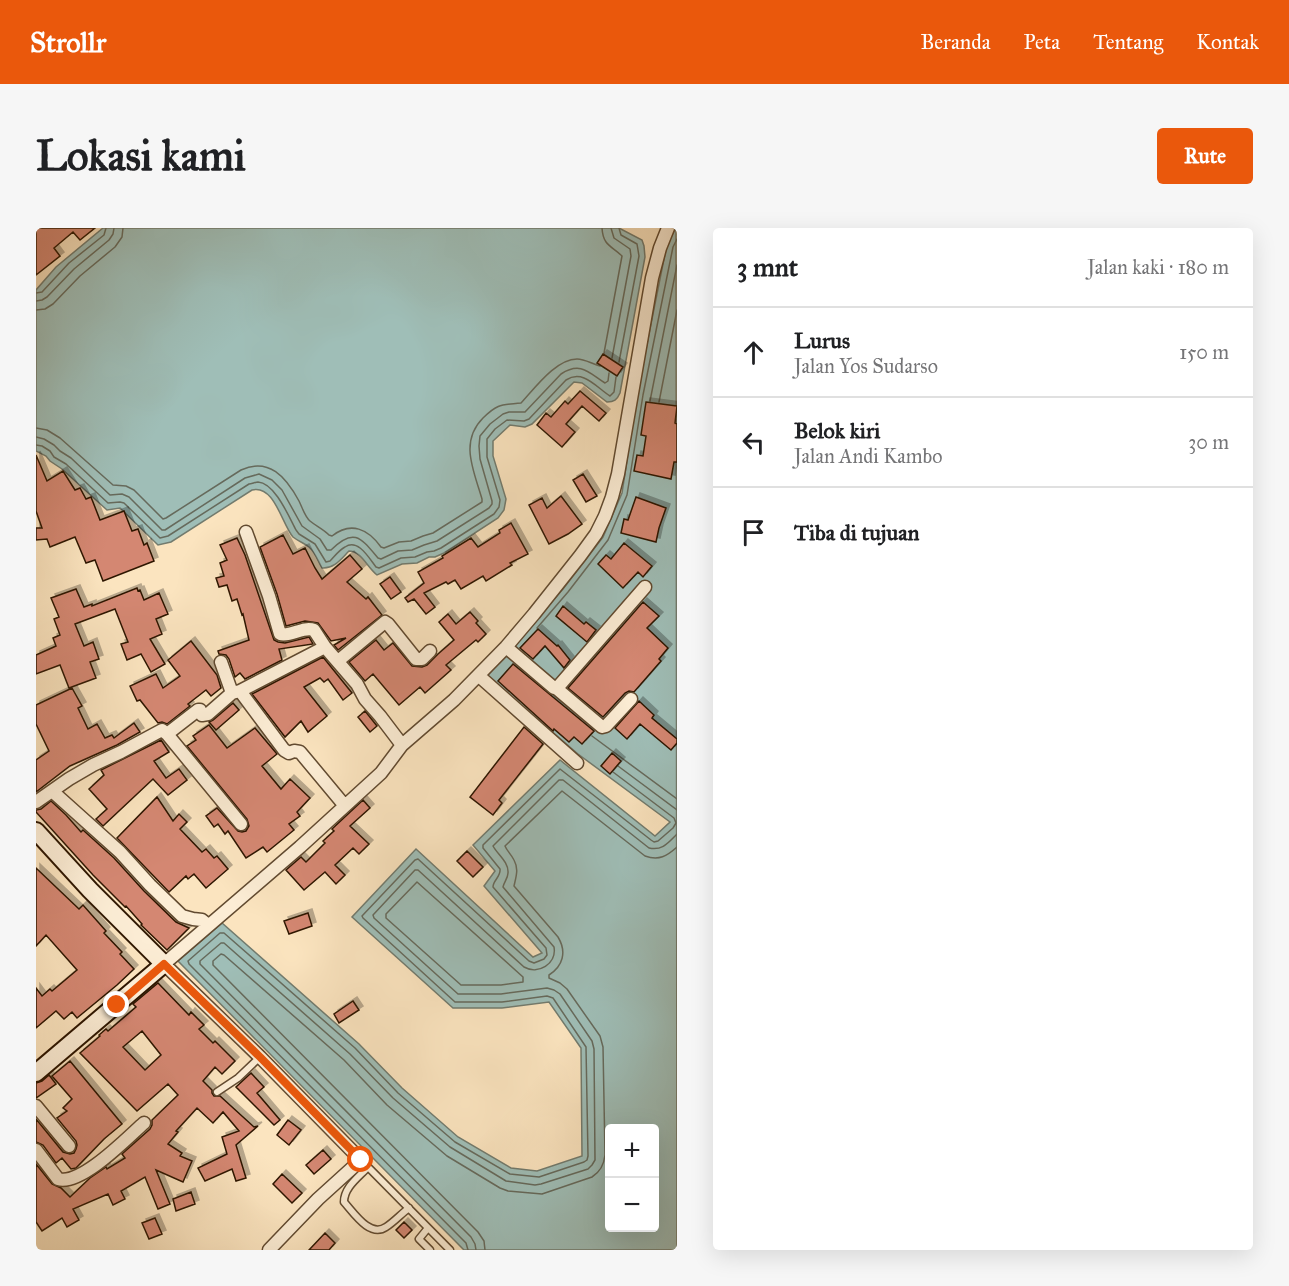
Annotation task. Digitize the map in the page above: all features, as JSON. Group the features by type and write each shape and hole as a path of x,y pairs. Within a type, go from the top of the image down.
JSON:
{"street":[{"path":"37,1071 292,854 381,773 402,745 479,676 506,647 580,556 596,534 612,497 652,278 668,228"},
{"path":"246,532 280,634 284,636 311,628 314,630 402,745"},
{"path":"556,688 645,587"},
{"path":"338,661 384,622 416,659 422,659 430,651"},
{"path":"167,734 198,710 202,715 208,714 236,692 325,647"},
{"path":"506,647 602,727 606,726 632,699"},
{"path":"221,663 236,692 284,750 290,753 300,752 345,806"},
{"path":"479,676 577,763"},
{"path":"36,802 93,765 162,730 241,824"},
{"path":"52,791 120,852 182,916 202,920 208,925"},
{"path":"38,838 365,1163 318,1199 269,1250"},
{"path":"36,1106 69,1146"},
{"path":"36,1150 58,1179 74,1178 91,1169 144,1123"}],"lane":[{"path":"217,1092 238,1078 260,1057"},
{"path":"409,1208 385,1228 373,1229 367,1226 344,1202 345,1192 365,1163 429,1228 450,1250"},
{"path":"429,1228 419,1239 430,1250"}],"water":[{"path":"103,228 619,228 642,240 645,257 620,393 616,399 607,402 582,383 574,382 532,424 525,427 510,425 493,441 493,456 506,499 504,510 498,518 444,553 417,563 402,564 377,575 360,556 349,551 334,565 322,568 311,549 293,537 272,499 260,490 252,490 171,542 158,545 120,508 107,510 62,469 36,451 36,290 56,267"},
{"path":"676,228 677,1250 464,1250 178,961 222,923 359,1044 402,1088 458,1137 511,1168 537,1171 582,1156 581,1048 549,1002 502,1008 453,1008 352,917 416,849 533,957 542,953 484,886 495,871 473,845 560,760 655,836 670,822 578,754 487,676 563,589 603,537 622,493 637,394 667,244"}],"building":[{"path":"36,228 95,228 80,240 73,232 54,248 60,256 36,275"},
{"path":"603,354 623,367 617,376 597,363"},
{"path":"580,391 606,413 599,421 582,406 566,424 575,432 562,447 537,425 546,413 551,417 565,401 568,404"},
{"path":"646,402 677,406 675,423 677,424 677,462 674,462 671,479 634,471 637,455 643,456 646,436 641,435"},
{"path":"36,455 47,481 63,471 75,490 80,488 86,499 91,497 100,520 124,511 132,531 138,529 154,561 103,581 95,560 86,563 75,537 50,547 47,539 36,540 36,528 42,528 36,511"},
{"path":"583,474 597,496 586,502 573,480"},
{"path":"561,496 582,524 549,544 529,505 542,498 547,508"},
{"path":"636,497 666,508 656,542 621,533 624,519 628,520"},
{"path":"511,523 528,554 510,563 512,565 486,581 483,576 461,589 455,580 424,593 435,607 426,614 414,599 408,602 405,598 424,583 418,572 471,538 478,547"},
{"path":"283,535 293,554 305,548 322,579 350,555 362,569 347,582 366,599 368,597 382,615 338,650 334,645 346,638 331,641 318,623 305,621 286,626 260,547"},
{"path":"237,538 274,640 285,643 309,637 313,644 279,649 282,660 245,679 240,673 235,677 229,659 226,655 219,654 218,651 249,640 237,599 232,601 227,585 219,587 216,578 224,576 220,563 227,560 220,545"},
{"path":"624,543 652,566 643,577 638,572 623,588 598,564 606,555 611,559"},
{"path":"390,577 401,592 391,599 380,584"},
{"path":"137,588 144,600 159,593 168,614 156,619 162,634 150,639 165,664 151,672 141,654 127,660 121,644 128,642 115,609 75,624 84,646 93,642 99,659 90,662 96,678 69,688 60,665 36,674 36,655 56,646 53,638 60,635 54,619 59,617 51,598 76,589 84,607"},
{"path":"643,602 659,616 647,628 668,648 659,659 661,661 634,692 625,693 603,717 568,688"},
{"path":"563,606 584,624 586,622 596,630 587,642 556,616"},
{"path":"470,612 486,634 446,665 451,670 425,693 420,687 399,705 373,674 365,681 349,662 376,640 384,650 393,643 412,666 427,665 454,640 439,622 448,614 456,624"},
{"path":"538,629 558,645 570,660 564,668 545,646 533,659 520,648"},
{"path":"191,641 217,675 221,688 211,696 206,690 167,724 158,723 140,700 137,701 130,686 156,674 163,688 180,676 168,660"},
{"path":"323,657 352,693 343,700 328,679 324,682 320,678 304,687 327,716 308,732 301,721 285,737 252,694"},
{"path":"513,664 594,731 582,744 574,737 569,742 554,729 553,731 498,681"},
{"path":"72,688 82,706 78,708 88,729 97,724 105,738 112,735 114,738 134,723 140,732 70,766 36,792 36,760 49,751 36,724 36,705"},
{"path":"639,701 654,715 652,718 677,739 677,743 671,750 640,724 627,739 615,728"},
{"path":"233,703 239,710 216,730 209,722"},
{"path":"365,711 377,726 370,732 358,717"},
{"path":"209,725 227,748 255,728 277,754 262,766 281,789 290,779 310,798 297,812 300,816 289,824 294,830 267,852 263,847 246,858 228,831 225,834 218,824 214,827 206,816 217,808 238,831 246,831 249,826 247,819 187,746 196,740 193,736"},
{"path":"524,727 543,744 499,800 502,803 493,815 470,797"},
{"path":"161,740 169,752 154,761 166,778 179,769 187,780 168,795 153,779 103,826 96,819 107,809 89,789 104,775 101,770"},
{"path":"612,753 621,761 610,774 601,766"},
{"path":"157,797 173,821 179,814 187,822 180,829 202,852 206,849 214,858 217,856 228,869 206,888 194,874 188,879 186,876 169,892 117,838"},
{"path":"363,800 370,808 350,826 369,844 359,854 353,848 335,865 345,875 336,884 325,872 304,890 286,870 301,857 306,862 325,843 323,841 334,831 332,829"},
{"path":"51,801 81,832 83,830 114,858 176,922 189,928 167,950 93,875 36,812"},
{"path":"467,851 483,867 473,877 457,861"},
{"path":"36,868 79,909 83,905 134,969 77,1018 72,1012 64,1019 56,1011 36,1028 36,988 42,996 50,989 52,991 77,970 46,935 36,946"},
{"path":"308,913 312,926 289,934 284,921"},
{"path":"158,983 189,1015 191,1012 204,1025 199,1029 235,1061 222,1074 215,1067 203,1081 212,1090 214,1096 220,1096 254,1127 258,1126 236,1145 246,1178 236,1181 232,1169 205,1181 198,1168 227,1154 222,1137 239,1131 223,1112 213,1123 197,1108 176,1131 178,1132 168,1144 182,1153 180,1156 192,1161 183,1182 156,1170 170,1204 158,1209 145,1177 121,1191 125,1199 113,1205 108,1194 73,1209 79,1220 67,1227 62,1218 42,1231 36,1222 36,1164 52,1184 61,1188 70,1197 90,1178 125,1158 122,1154 150,1129 152,1120 178,1095 168,1084 137,1111 80,1053 106,1029 108,1031 136,1007 133,1004","holes":["142,1031 161,1055 145,1070 123,1047"]},
{"path":"353,1001 359,1010 339,1023 334,1014"},
{"path":"70,1061 122,1124 76,1168 71,1169 62,1158 56,1163 43,1145 36,1142 36,1119 63,1152 70,1154 76,1149 76,1141 57,1118 67,1111 63,1108 72,1099 52,1076"},
{"path":"251,1073 264,1087 257,1093 280,1120 274,1125 236,1087"},
{"path":"49,1075 56,1084 36,1098 36,1083"},
{"path":"288,1120 301,1130 289,1145 277,1135"},
{"path":"323,1150 331,1159 314,1174 306,1165"},
{"path":"282,1174 302,1193 292,1203 273,1184"},
{"path":"191,1192 195,1204 176,1211 173,1199"},
{"path":"155,1218 162,1234 149,1239 142,1223"},
{"path":"404,1222 412,1230 404,1238 396,1230"},
{"path":"325,1233 335,1243 329,1250 309,1250"}],"route":[{"path":"117,1005 164,964 361,1160"}]}
